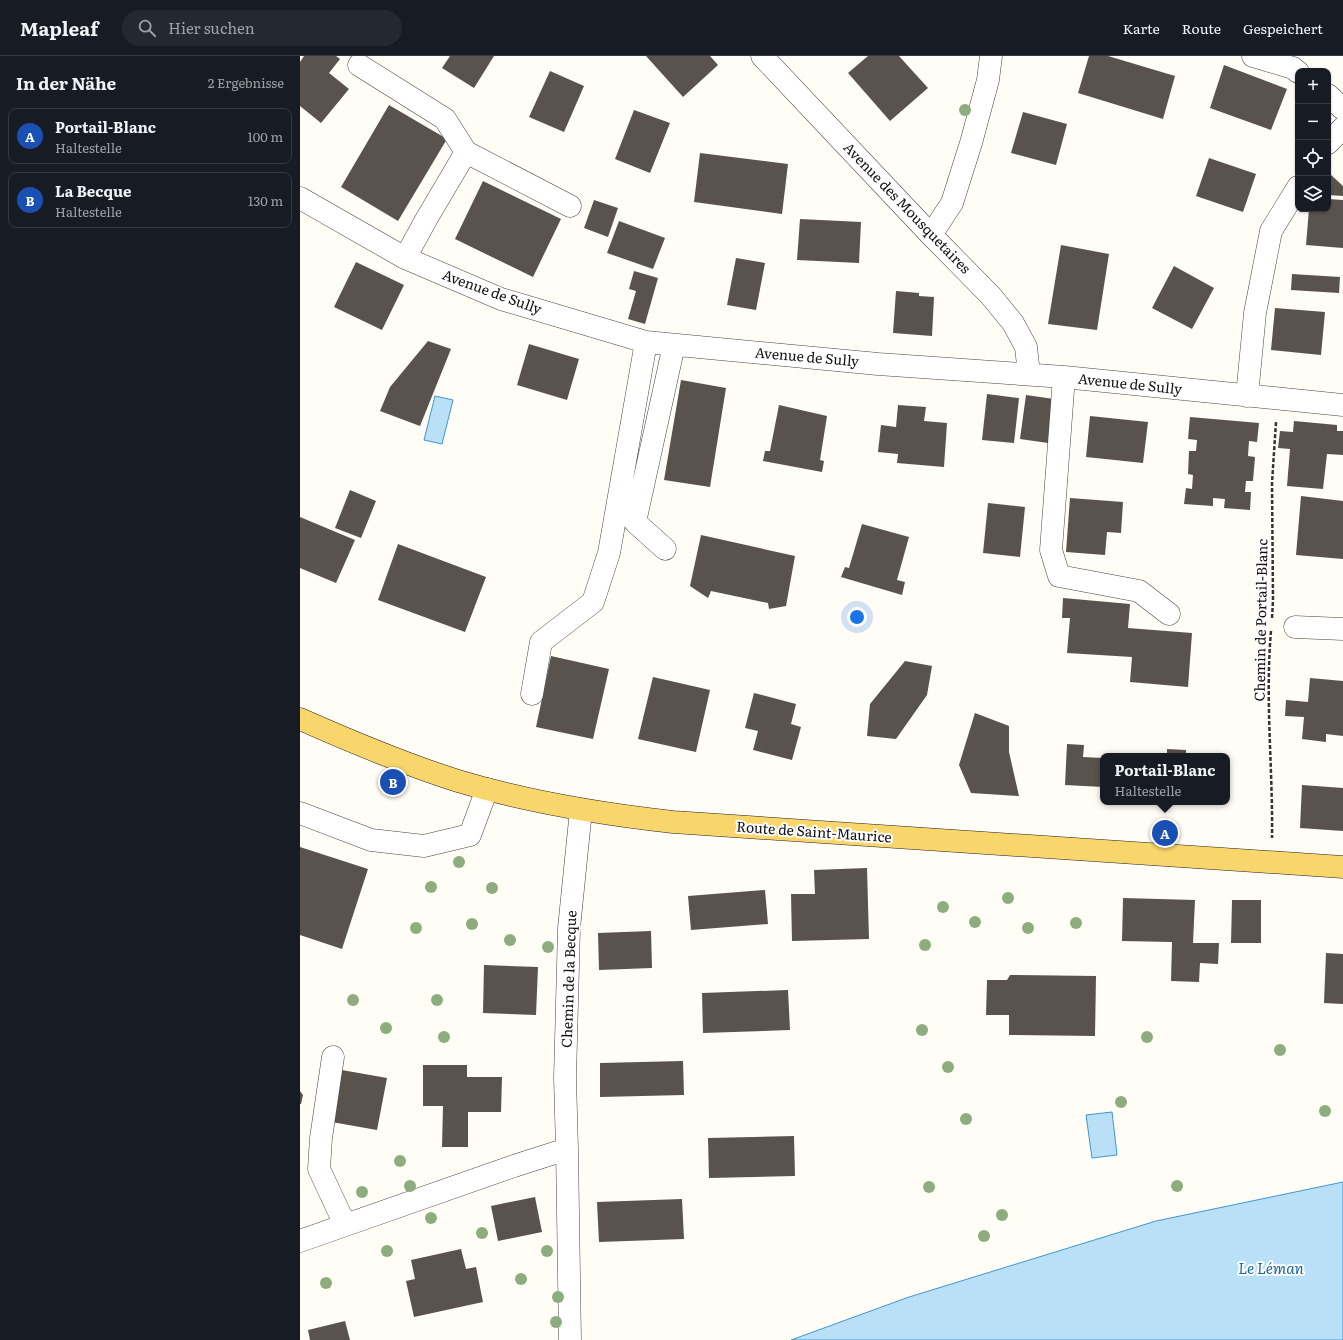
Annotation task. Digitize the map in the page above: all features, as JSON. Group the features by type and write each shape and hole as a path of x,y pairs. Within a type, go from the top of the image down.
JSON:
{"main road":[{"name":"Route de Saint-Maurice","path":"300,718 400,761 487,789 581,810 626,817 673,822 1343,867"}],"street":[{"name":"Avenue des Mousquetaires","path":"762,56 931,235 992,296 1013,323 1026,347 1029,374"},
{"path":"931,235 952,203 973,136 988,80 991,56"},
{"path":"1252,56 1295,70"},
{"path":"359,64 445,119 466,152 570,206"},
{"path":"1331,98 1343,109"},
{"path":"1331,140 1343,128"},
{"path":"405,258 466,152"},
{"path":"1247,396 1255,313 1272,231 1295,192"},
{"name":"Avenue de Sully","path":"300,198 405,258 501,299 646,342 878,364 1064,377 1343,405"},
{"path":"532,694 541,642 593,602 610,553 646,342"},
{"path":"665,549 635,522 674,344"},
{"path":"1064,377 1051,550 1059,576 1139,591 1169,614"},
{"path":"1294,627 1343,629"},
{"path":"300,813 371,840 424,846 470,835 487,789"},
{"name":"Chemin de la Becque","path":"570,1340 565,1078 569,928 581,810"},
{"path":"332,1057 318,1169 340,1214 347,1224"},
{"path":"300,1241 567,1149"}],"path":[{"name":"Chemin de Portail-Blanc","path":"1272,841 1273,808 1268,663 1273,600 1272,484 1277,399"}],"water":[{"path":"435,396 453,400 442,444 424,440"},
{"path":"1112,1112 1117,1155 1092,1158 1086,1115"},
{"name":"Le Léman","path":"1343,1182 1343,1340 791,1340 909,1297 1156,1221"}],"building":[{"path":"304,56 336,56 340,59 329,73 349,89 321,123 300,106 300,62"},
{"path":"450,56 494,56 474,88 442,68"},
{"path":"646,56 710,56 718,65 683,97"},
{"path":"868,56 899,56 928,88 890,121 848,73"},
{"path":"1089,56 1108,56 1175,76 1163,119 1078,93"},
{"path":"1224,65 1287,89 1271,130 1210,108"},
{"path":"550,71 584,86 564,132 529,117"},
{"path":"389,105 447,139 398,221 341,187"},
{"path":"634,110 670,123 650,173 615,159"},
{"path":"1023,112 1067,124 1056,165 1011,153"},
{"path":"700,153 788,164 782,214 694,202"},
{"path":"1209,158 1256,174 1243,212 1196,196"},
{"path":"1331,175 1343,186 1343,196 1331,195"},
{"path":"483,181 561,219 533,277 455,239"},
{"path":"1331,199 1343,200 1343,248 1306,245 1309,212 1331,212"},
{"path":"594,200 618,208 608,237 584,228"},
{"path":"800,219 861,222 859,263 797,260"},
{"path":"619,221 665,238 653,269 607,253"},
{"path":"1061,245 1109,254 1097,330 1048,324"},
{"path":"736,258 765,263 756,310 727,305"},
{"path":"356,262 404,285 382,330 334,307"},
{"path":"1174,266 1214,288 1192,329 1152,308"},
{"path":"634,271 658,278 645,324 628,319 636,291 629,289"},
{"path":"1292,274 1340,277 1339,293 1291,290"},
{"path":"896,291 919,293 919,296 934,297 932,336 893,333"},
{"path":"1275,308 1325,312 1321,355 1271,350"},
{"path":"428,341 451,349 420,426 380,411 390,387"},
{"path":"529,344 579,359 567,400 517,385"},
{"path":"681,380 726,388 710,487 664,480"},
{"path":"987,394 1019,398 1014,443 982,440"},
{"path":"1026,395 1054,399 1048,443 1020,439"},
{"path":"779,405 827,416 820,460 824,461 822,472 763,461 765,451 770,451"},
{"path":"898,405 926,407 924,421 947,423 944,467 897,463 898,454 878,452 881,425 896,427"},
{"path":"1090,416 1148,422 1143,463 1086,457"},
{"path":"1190,417 1259,423 1257,442 1249,441 1248,456 1255,457 1253,481 1246,481 1245,492 1251,492 1250,510 1224,508 1225,499 1213,498 1213,506 1184,504 1186,488 1192,489 1193,475 1188,474 1189,451 1196,451 1197,440 1188,439"},
{"path":"1294,421 1337,425 1337,431 1343,431 1343,455 1327,454 1323,489 1287,486 1290,449 1278,448 1280,431 1293,432"},
{"path":"350,490 376,501 361,538 335,528"},
{"path":"1301,496 1343,501 1343,559 1296,555"},
{"path":"1070,498 1123,502 1121,533 1107,532 1105,555 1066,552"},
{"path":"988,503 1025,507 1020,557 983,553"},
{"path":"300,517 355,540 336,583 300,568"},
{"path":"862,524 909,537 897,580 905,582 902,595 841,577 845,567 849,568"},
{"path":"701,535 795,556 786,606 769,609 768,603 711,591 708,598 690,586"},
{"path":"398,544 486,577 465,632 378,600"},
{"path":"1063,598 1130,604 1128,628 1192,633 1188,687 1130,682 1132,657 1067,653 1070,618 1062,618"},
{"path":"551,656 609,669 593,739 536,727"},
{"path":"905,661 932,666 927,695 896,739 867,736 870,704"},
{"path":"653,677 710,690 696,752 638,739"},
{"path":"1310,678 1343,681 1343,736 1326,734 1326,742 1302,739 1304,717 1285,716 1286,700 1308,702"},
{"path":"754,693 796,704 791,724 801,727 792,760 753,750 758,731 745,728"},
{"path":"975,713 1009,726 1009,752 1019,796 971,793 959,765"},
{"path":"1067,744 1084,745 1083,757 1100,758 1100,787 1065,785"},
{"path":"1167,749 1186,750 1186,753 1167,753"},
{"path":"1302,785 1343,788 1343,831 1300,828"},
{"path":"300,847 368,869 342,949 300,935"},
{"path":"867,868 869,939 792,941 791,894 815,894 814,870"},
{"path":"765,890 768,924 691,930 688,896"},
{"path":"1123,898 1195,900 1193,943 1219,943 1218,964 1200,963 1199,982 1171,981 1172,942 1122,941"},
{"path":"1232,900 1261,900 1261,943 1231,943"},
{"path":"651,931 652,968 599,970 598,933"},
{"path":"1326,953 1343,954 1343,1004 1324,1003"},
{"path":"484,965 538,967 536,1015 483,1013"},
{"path":"1010,975 1096,976 1095,1036 1009,1035 1009,1015 986,1015 987,980 1007,980"},
{"path":"788,990 790,1030 703,1033 702,993"},
{"path":"683,1061 684,1095 600,1097 600,1063"},
{"path":"423,1065 467,1065 467,1077 502,1077 501,1112 468,1112 468,1147 442,1147 443,1106 423,1106"},
{"path":"336,1069 387,1078 377,1130 326,1121"},
{"path":"300,1091 303,1095 301,1104 300,1104"},
{"path":"794,1136 795,1176 709,1178 708,1138"},
{"path":"535,1197 542,1232 498,1241 491,1206"},
{"path":"682,1199 684,1239 599,1242 597,1202"},
{"path":"461,1249 466,1269 476,1267 483,1302 414,1317 406,1281 415,1279 411,1260"},
{"path":"345,1321 350,1340 310,1340 308,1330"}],"place":[{"name":"La Becque","path":"393,782"},
{"name":"Portail-Blanc","path":"1165,833"}]}
